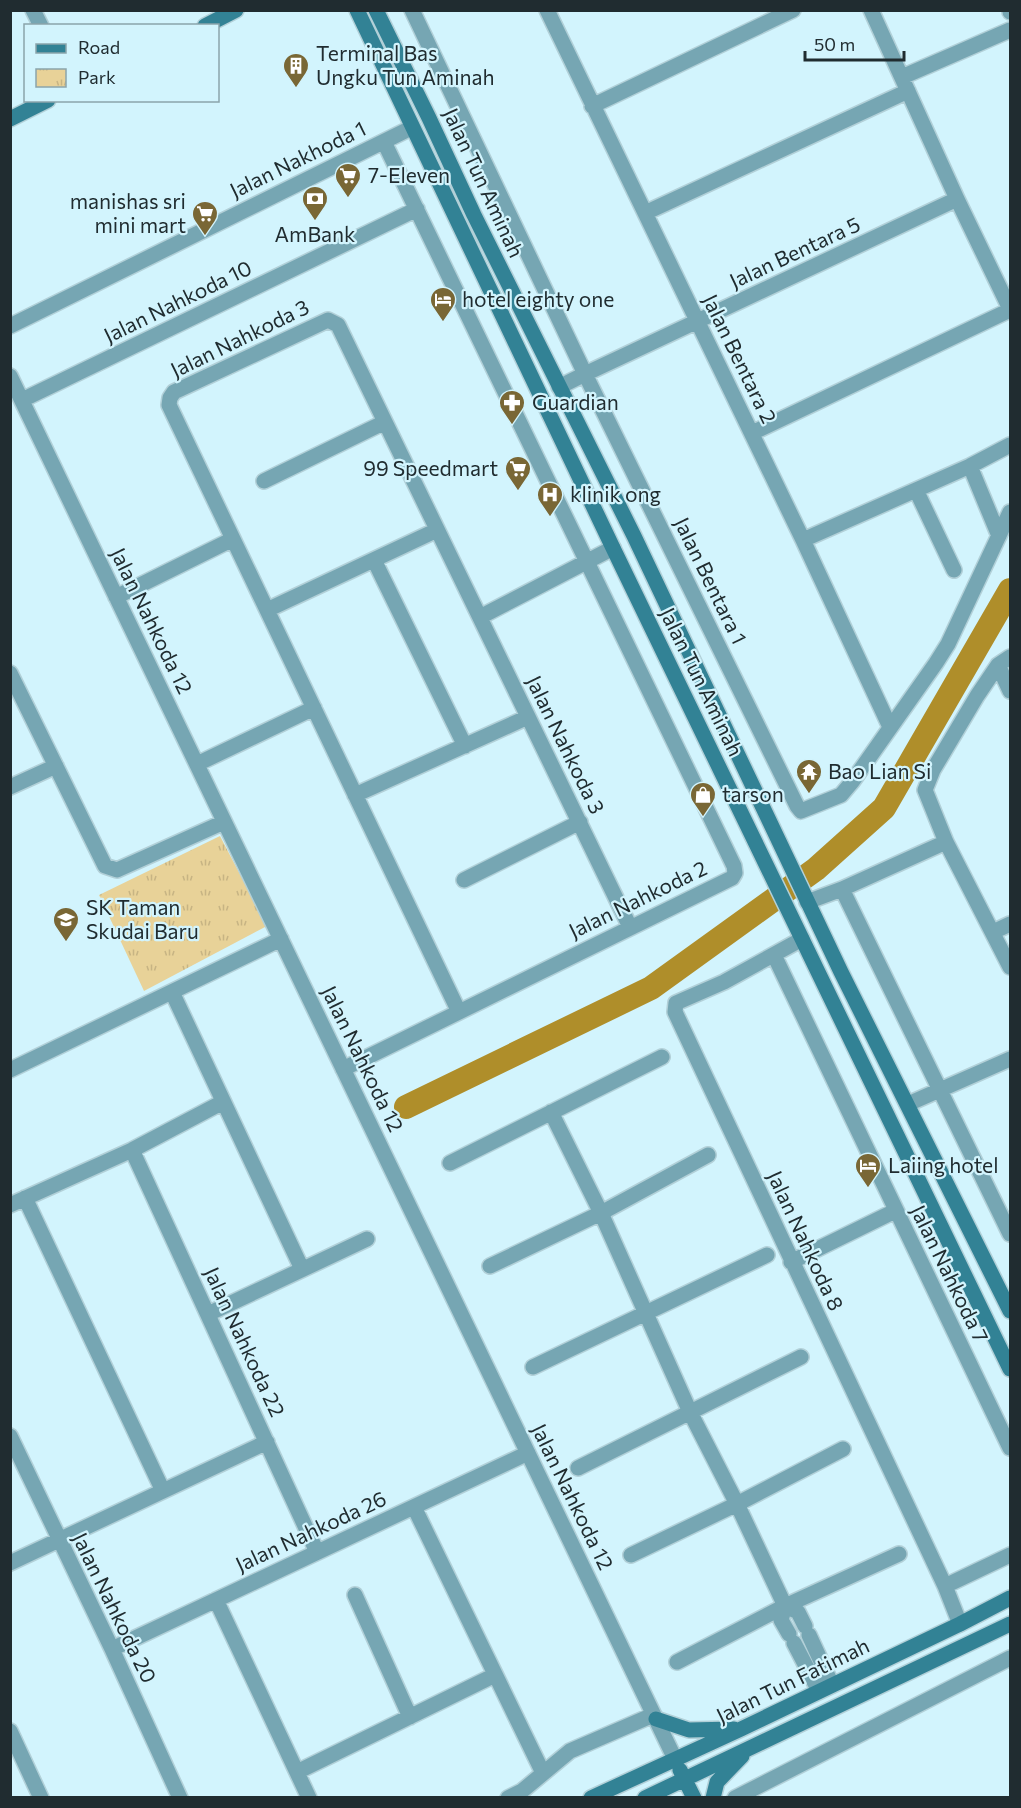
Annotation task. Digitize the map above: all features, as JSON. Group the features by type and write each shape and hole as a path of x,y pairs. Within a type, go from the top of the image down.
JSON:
{"main road":[{"path":"209,24 236,10"},
{"name":"Jalan Tun Aminah","path":"376,10 474,216 634,536 807,902 1011,1311"},
{"name":"Jalan Tun Aminah","path":"357,11 613,548 1011,1369"},
{"path":"10,119 44,102"},
{"name":"Jalan Tun Fatimah","path":"591,1797 741,1729 1011,1598"},
{"name":"Jalan Tun Fatimah","path":"645,1797 1011,1624"},
{"path":"826,1688 824,1698 834,1700 879,1677 891,1681"},
{"path":"655,1717 689,1730 741,1729"},
{"path":"713,1797 717,1782 751,1748"},
{"path":"675,1759 694,1797"}],"street":[{"path":"33,10 40,24"},
{"name":"Jalan Bentara 1","path":"412,10 585,374 799,810 804,811 841,795 890,727"},
{"name":"Jalan Bentara 2","path":"547,10 803,540 890,727"},
{"path":"592,106 793,10"},
{"path":"752,434 1011,310 957,199 871,10"},
{"path":"645,213 1011,30"},
{"name":"Jalan Nakhoda 1","path":"10,326 411,128"},
{"name":"Jalan Nahkoda 2","path":"343,1069 732,878 735,873 734,866 384,142"},
{"name":"Jalan Bentara 5","path":"585,374 957,199"},
{"name":"Jalan Nahkoda 10","path":"14,387 417,209"},
{"name":"Jalan Nahkoda 3","path":"459,1012 169,405 174,392 328,320 338,325 630,927"},
{"path":"559,387 585,374"},
{"name":"Jalan Nahkoda 12","path":"14,387 675,1759"},
{"path":"264,481 385,422"},
{"path":"803,540 970,466 1011,445"},
{"path":"970,466 999,536"},
{"path":"916,490 954,570"},
{"path":"890,727 948,644 1011,512"},
{"path":"267,610 437,530"},
{"path":"116,597 233,539"},
{"path":"480,617 613,548"},
{"path":"374,560 465,746"},
{"path":"1004,661 1011,691"},
{"path":"1004,661 958,726 933,770 925,790 946,842 1011,968"},
{"path":"10,673 105,866 117,870 225,822"},
{"path":"197,764 314,708"},
{"path":"355,795 528,717"},
{"path":"10,787 56,766"},
{"path":"464,880 579,822"},
{"path":"807,902 842,889 946,842"},
{"path":"842,889 1011,1234"},
{"path":"993,932 1011,924"},
{"path":"10,1070 281,939"},
{"name":"Jalan Nahkoda 8","path":"802,939 724,982 676,1003 675,1012 945,1586 960,1624"},
{"name":"Jalan Nahkoda 7","path":"774,955 895,1211 1011,1448"},
{"path":"172,992 302,1269"},
{"path":"450,1162 662,1057"},
{"path":"908,1104 1011,1059"},
{"path":"10,1205 132,1150 223,1102"},
{"path":"551,1112 601,1213 690,1412 785,1606 782,1620 792,1639 826,1688"},
{"name":"Jalan Nahkoda 22","path":"132,1150 317,1552"},
{"path":"490,1266 601,1213 708,1155"},
{"path":"25,1198 163,1491"},
{"path":"791,1262 895,1211"},
{"path":"208,1314 367,1239"},
{"path":"533,1367 766,1255"},
{"path":"578,1468 801,1357"},
{"name":"Jalan Nahkoda 20","path":"10,1436 180,1797"},
{"path":"10,1563 267,1442"},
{"path":"631,1555 843,1449"},
{"name":"Jalan Nahkoda 26","path":"112,1649 528,1453"},
{"path":"414,1507 543,1773"},
{"path":"677,1662 785,1606 899,1554"},
{"path":"945,1586 1011,1556"},
{"path":"355,1595 410,1717"},
{"path":"216,1600 309,1797"},
{"path":"785,1606 798,1612 807,1630 826,1688"},
{"path":"735,1797 1011,1658"},
{"path":"297,1772 495,1674"},
{"path":"508,1797 522,1791 570,1751 655,1717"},
{"path":"10,1731 41,1797"}],"green space":[{"path":"220,836 267,926 144,991 99,895"}],"waterway":[{"path":"406,1107 651,988 816,869 884,808 1010,590"}],"place":[{"name":"Terminal Bas Ungku Tun Aminah","path":"296,89"},
{"name":"7-Eleven","path":"348,199"},
{"name":"AmBank","path":"315,222"},
{"name":"manishas sri mini mart","path":"205,237"},
{"name":"hotel eighty one","path":"443,323"},
{"name":"Guardian","path":"512,426"},
{"name":"99 Speedmart","path":"518,492"},
{"name":"klinik ong","path":"550,518"},
{"name":"Bao Lian Si","path":"809,795"},
{"name":"tarson","path":"703,818"},
{"name":"SK Taman Skudai Baru","path":"66,943"},
{"name":"Laiing hotel","path":"868,1189"}]}
